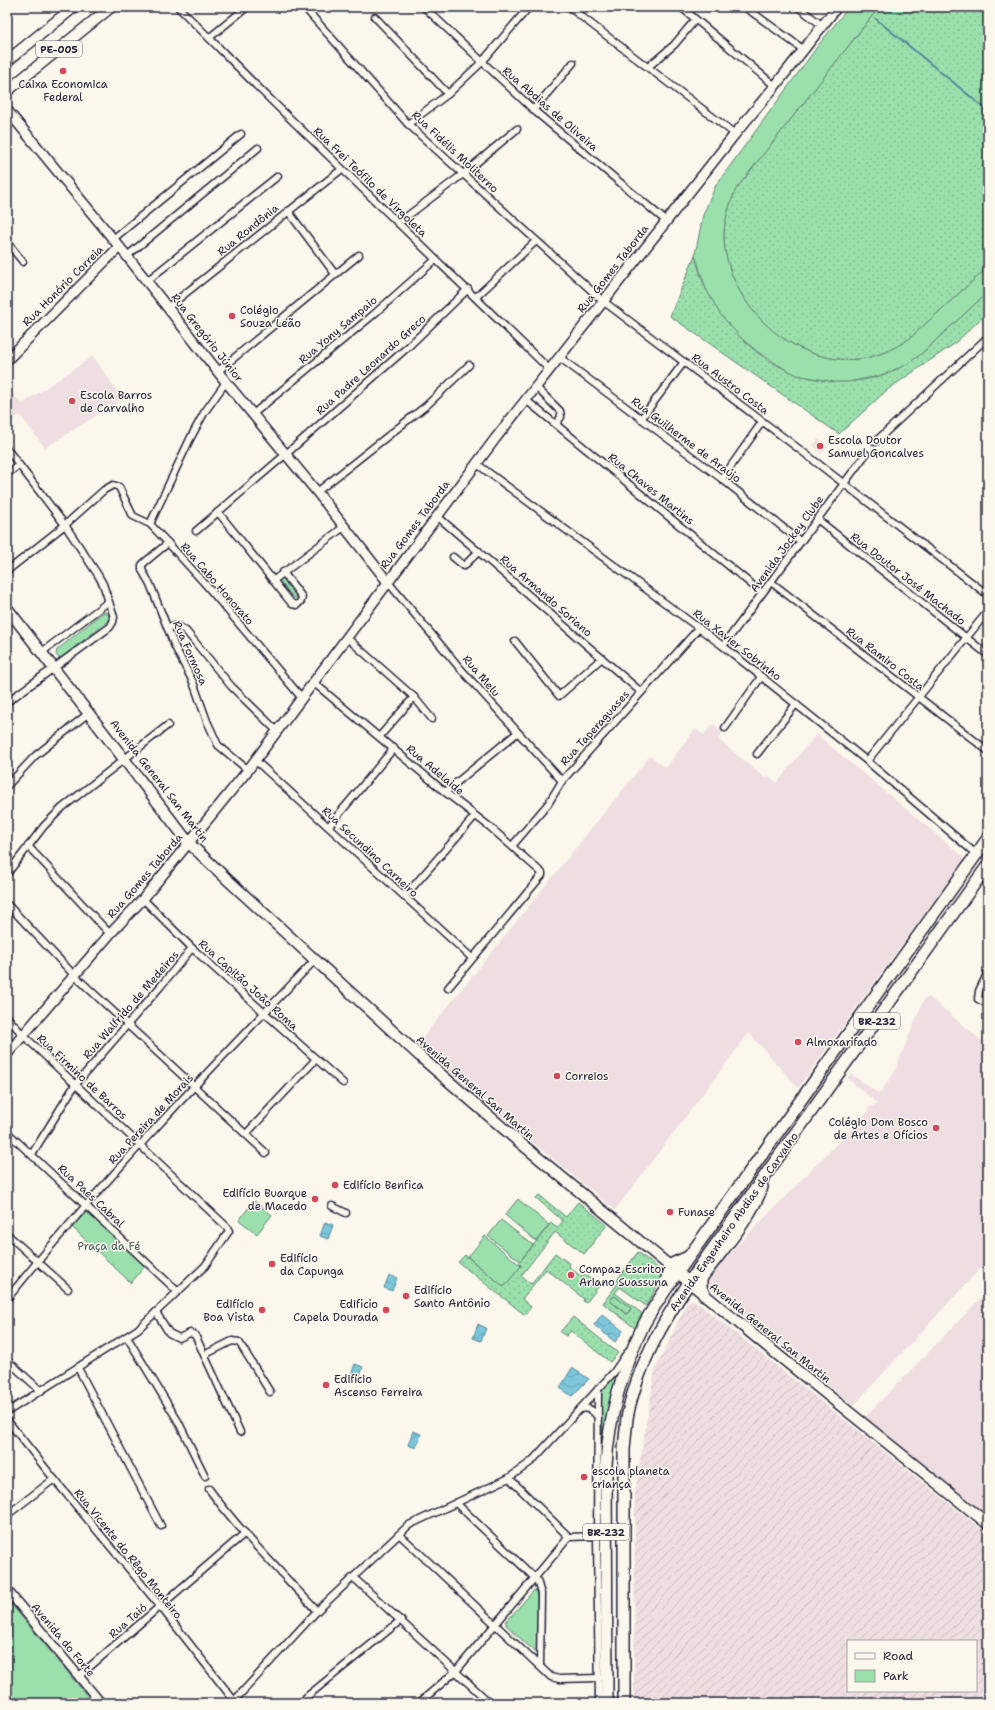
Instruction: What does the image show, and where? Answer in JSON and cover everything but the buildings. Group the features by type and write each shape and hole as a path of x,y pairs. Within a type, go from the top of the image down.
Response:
{"highway":[{"name":"Avenida Engenheiro Abdias de Carvalho","path":"607,1703 606,1465 610,1423 622,1379 623,1366 674,1268 689,1257 766,1147 988,838"},
{"name":"Avenida Engenheiro Abdias de Carvalho","path":"624,1703 624,1449 628,1418 640,1374 656,1335 677,1300 695,1280 703,1262 988,865"},
{"path":"704,1295 701,1287 695,1280 753,1208 759,1196 764,1176 766,1147"},
{"path":"677,1300 692,1293 704,1295"},
{"path":"640,1374 640,1346 646,1321"},
{"path":"623,1366 637,1369 640,1374"}],"main road":[{"name":"PE-005","path":"7,62 74,7"},
{"name":"PE-005","path":"7,91 112,7"},
{"name":"Rua Gomes Taborda","path":"7,1054 110,934 143,899 248,770 387,581 438,516 495,439 666,221 837,7"},
{"name":"Rua Gregório Júnior","path":"7,110 127,256 217,372 345,526 387,581"},
{"name":"Rua Honório Correia","path":"7,360 119,247"},
{"name":"Avenida General San Martin","path":"7,608 90,712 189,843 316,959 423,1060 518,1141 674,1268 695,1280"},
{"name":"Avenida General San Martin","path":"704,1295 988,1524"}],"street":[{"name":"Rua Frei Teófilo de Virgoleta","path":"178,7 270,100 435,260 468,289 550,370"},
{"path":"209,38 247,7"},
{"name":"Rua Fidélis Moliterno","path":"304,7 408,124 603,301"},
{"name":"Rua Abdias de Oliveira","path":"424,7 534,109 666,221"},
{"path":"408,124 448,94 482,62 530,7"},
{"path":"569,7 735,134"},
{"path":"680,7 775,86"},
{"path":"745,7 804,50"},
{"path":"798,7 823,26"},
{"path":"375,17 448,94"},
{"path":"648,67 674,45 695,20"},
{"path":"534,109 573,63"},
{"path":"398,223 462,174 517,128"},
{"path":"113,239 241,134"},
{"path":"127,256 258,148"},
{"name":"Rua Rondônia","path":"167,308 342,169"},
{"path":"147,281 278,176"},
{"path":"288,211 335,274"},
{"path":"476,297 536,241"},
{"path":"7,242 24,262"},
{"path":"217,372 359,255"},
{"name":"Rua Yony Sampaio","path":"252,414 373,315 435,260"},
{"name":"Rua Padre Leonardo Greco","path":"196,531 410,346 468,289"},
{"name":"Rua Austro Costa","path":"603,301 844,483 988,595"},
{"path":"875,442 899,418 988,337"},
{"name":"Rua Guilherme de Araújo","path":"559,357 722,479 800,541"},
{"path":"641,419 684,362"},
{"path":"317,492 427,405 469,365"},
{"path":"150,524 190,439 204,413 226,382"},
{"path":"536,387 560,411 561,417 556,424"},
{"name":"Rua Chaves Martins","path":"526,400 762,593"},
{"path":"722,479 762,422"},
{"path":"7,449 66,525 103,584 114,617 110,626 7,702"},
{"name":"Avenida Jockey Clube","path":"723,646 866,454"},
{"name":"Rua Xavier Sobrinho","path":"477,464 723,646 867,761 976,854"},
{"path":"7,474 19,465"},
{"name":"Rua Cabo Honorato","path":"66,525 104,490 113,485 119,487 132,514 136,518 150,524 168,543 207,586 301,697"},
{"path":"218,512 292,604 297,605 301,602 302,597 283,572"},
{"name":"Rua Armando Soriano","path":"438,516 641,692"},
{"name":"Rua Doutor José Machado","path":"817,519 988,655"},
{"path":"7,571 66,525"},
{"path":"274,580 345,526"},
{"name":"Rua Formosa","path":"168,543 145,562 142,567 167,628 193,682 207,721 218,745 248,770"},
{"path":"453,556 464,566 479,551"},
{"name":"Rua Melu","path":"387,581 517,733 562,781"},
{"name":"Rua Ramiro Costa","path":"771,582 988,751"},
{"path":"42,652 108,602"},
{"path":"867,761 988,610"},
{"path":"167,628 178,626 186,631 231,686 276,730"},
{"name":"Rua Taperaguases","path":"512,846 548,804 562,781 699,628"},
{"path":"346,637 414,697 432,719"},
{"path":"515,641 559,696 602,658"},
{"path":"725,728 761,677"},
{"name":"Rua Adelaide","path":"313,682 380,736 445,792 490,827 541,872 542,875 472,958"},
{"path":"380,736 414,697"},
{"path":"757,754 796,704"},
{"path":"7,786 35,756 90,712"},
{"path":"7,874 44,826 62,808 168,725"},
{"path":"445,792 517,733"},
{"path":"329,826 394,748"},
{"name":"Rua Secundino Carneiro","path":"255,760 472,958"},
{"path":"404,897 475,816"},
{"path":"28,846 110,934"},
{"name":"Rua Capitão João Roma","path":"143,899 192,948 343,1083"},
{"path":"7,904 75,976 266,1153"},
{"name":"Rua Walfrido de Medeiros","path":"32,1154 75,1085 192,948"},
{"path":"448,988 472,958"},
{"name":"Rua Pereira de Morais","path":"7,1299 38,1260 140,1145 264,1012 316,959"},
{"path":"988,972 979,991 978,998 980,1001 988,1004"},
{"name":"Rua Firmino de Barros","path":"7,1017 23,1035 75,1085 229,1230 229,1234 205,1266 177,1291"},
{"path":"246,1134 316,1059"},
{"name":"Rua Paes Cabral","path":"7,1132 177,1291"},
{"path":"332,1206 346,1213"},
{"path":"7,1234 38,1260 68,1289"},
{"path":"7,1412 127,1337 138,1329 177,1291"},
{"path":"156,1312 172,1336 179,1338 190,1333 194,1334 240,1432"},
{"path":"127,1337 178,1421 205,1476"},
{"path":"204,1355 232,1341 240,1342 270,1392"},
{"path":"7,1360 41,1391"},
{"path":"235,1702 317,1611 409,1525 509,1478 540,1453 598,1389 623,1366"},
{"path":"78,1368 161,1526"},
{"path":"598,1389 597,1536 599,1703"},
{"path":"578,1410 583,1408 591,1409 598,1418"},
{"name":"Rua Vicente do Rêgo Monteiro","path":"7,1420 160,1606 235,1702"},
{"path":"509,1478 569,1537 597,1536"},
{"path":"7,1515 54,1479"},
{"path":"209,1489 226,1512 317,1611"},
{"path":"456,1503 536,1578 541,1594 540,1666"},
{"name":"Rua Taió","path":"79,1676 245,1533"},
{"path":"399,1534 497,1624 547,1674 556,1679 599,1678"},
{"path":"419,1703 456,1671 536,1578 569,1537"},
{"path":"354,1578 490,1703"},
{"name":"Avenida do Forte","path":"7,1590 101,1703"},
{"path":"298,1703 401,1620"}],"shaded area":[{"name":"Escola Barros de Carvalho","path":"93,356 122,399 45,448 20,415 7,423 7,388 22,404"},
{"name":"Escola Doutor Samuel Goncalves","path":"818,439 827,446 821,453 813,446"},
{"path":"712,724 723,732 718,739 765,778 768,775 777,783 816,734 965,858 798,1088 749,1033 615,1210 416,1046 650,756 666,768 695,729 704,735"},
{"path":"929,997 988,1046 988,1260 853,1406 707,1284 706,1281 727,1251 730,1253 868,1112 869,1108 877,1103 847,1078 851,1074 879,1094 894,1073 924,999"},
{"path":"988,1291 988,1517 865,1417"},
{"path":"691,1300 695,1301 988,1534 988,1703 634,1703 635,1493 655,1370 687,1303"}],"green space":[{"path":"849,7 879,7 736,189 733,195 726,221 724,241 729,265 738,288 752,309 769,327 789,342 811,353 834,359 866,358 885,352 903,343 988,267 988,292 921,354 906,365 879,376 848,382 834,382 797,375 758,352 741,338 720,314 706,289 695,255 703,215 716,185 820,43"},
{"path":"879,7 988,7 988,267 903,343 885,352 866,358 834,359 811,353 789,342 769,327 752,309 738,288 729,265 724,241 724,228 736,189"},
{"path":"695,255 704,285 742,339 759,354 778,366 798,374 820,380 864,380 885,374 906,364 924,351 988,292 988,312 954,344 887,390 839,434 670,316"},
{"path":"283,574 299,592 298,598 294,598 278,579"},
{"path":"106,612 109,616 107,622 62,657 59,658 56,655 57,650 102,613"},
{"path":"539,1195 566,1217 578,1202 607,1225 584,1254 555,1232 521,1276 531,1284 555,1253 570,1264 569,1267 582,1277 584,1274 599,1286 586,1303 583,1301 584,1299 546,1269 522,1299 531,1307 525,1315 458,1262 465,1255 504,1287 521,1265 519,1263 551,1223 557,1228 563,1221 536,1198"},
{"path":"518,1199 549,1225 536,1241 505,1215"},
{"path":"254,1201 272,1215 257,1234 239,1220"},
{"name":"Praça da Fé","path":"88,1210 146,1265 131,1283 72,1227"},
{"path":"501,1220 533,1245 520,1261 488,1236"},
{"path":"485,1236 521,1266 504,1287 468,1257"},
{"path":"638,1252 660,1270 663,1276 646,1306 620,1287 615,1293 644,1315 636,1329 603,1303 619,1282 617,1280","holes":["614,1296 631,1309 627,1314 610,1301"]},
{"path":"614,1296 631,1308 627,1314 610,1301"},
{"path":"573,1317 618,1353 610,1362 571,1331 566,1336 560,1332"},
{"path":"619,1371 604,1453 600,1391"},
{"path":"534,1590 537,1593 538,1649 535,1652 506,1625 506,1622"},
{"path":"7,1599 93,1703 7,1703"}],"water":[{"path":"325,1222 333,1225 328,1239 320,1236"},
{"path":"389,1275 397,1278 392,1291 384,1288"},
{"path":"602,1314 623,1331 615,1342 594,1325"},
{"path":"478,1324 486,1328 481,1341 473,1338"},
{"path":"355,1364 363,1367 358,1381 350,1378"},
{"path":"572,1368 589,1379 572,1396 560,1388"},
{"path":"413,1431 421,1434 416,1448 408,1445"}],"waterway":[{"path":"876,19 988,111"}],"place":[{"name":"Caixa Economica Federal","path":"63,71"},
{"name":"Colégio Souza Leão","path":"232,316"},
{"name":"Escola Barros de Carvalho","path":"72,401"},
{"name":"Escola Doutor Samuel Goncalves","path":"820,446"},
{"name":"Almoxarifado","path":"798,1042"},
{"name":"Correios","path":"557,1076"},
{"name":"Colégio Dom Bosco de Artes e Ofícios","path":"936,1128"},
{"name":"Edifício Benfica","path":"335,1185"},
{"name":"Edifício Buarque de Macedo","path":"315,1199"},
{"name":"Funase","path":"670,1212"},
{"name":"Edifício da Capunga","path":"272,1264"},
{"name":"Compaz Escritor Ariano Suassuna","path":"571,1275"},
{"name":"Edifício Santo Antônio","path":"406,1296"},
{"name":"Edifício Boa Vista","path":"262,1310"},
{"name":"Edificio Capela Dourada","path":"386,1310"},
{"name":"Edifício Ascenso Ferreira","path":"326,1385"},
{"name":"escola planeta criança","path":"584,1477"}]}
